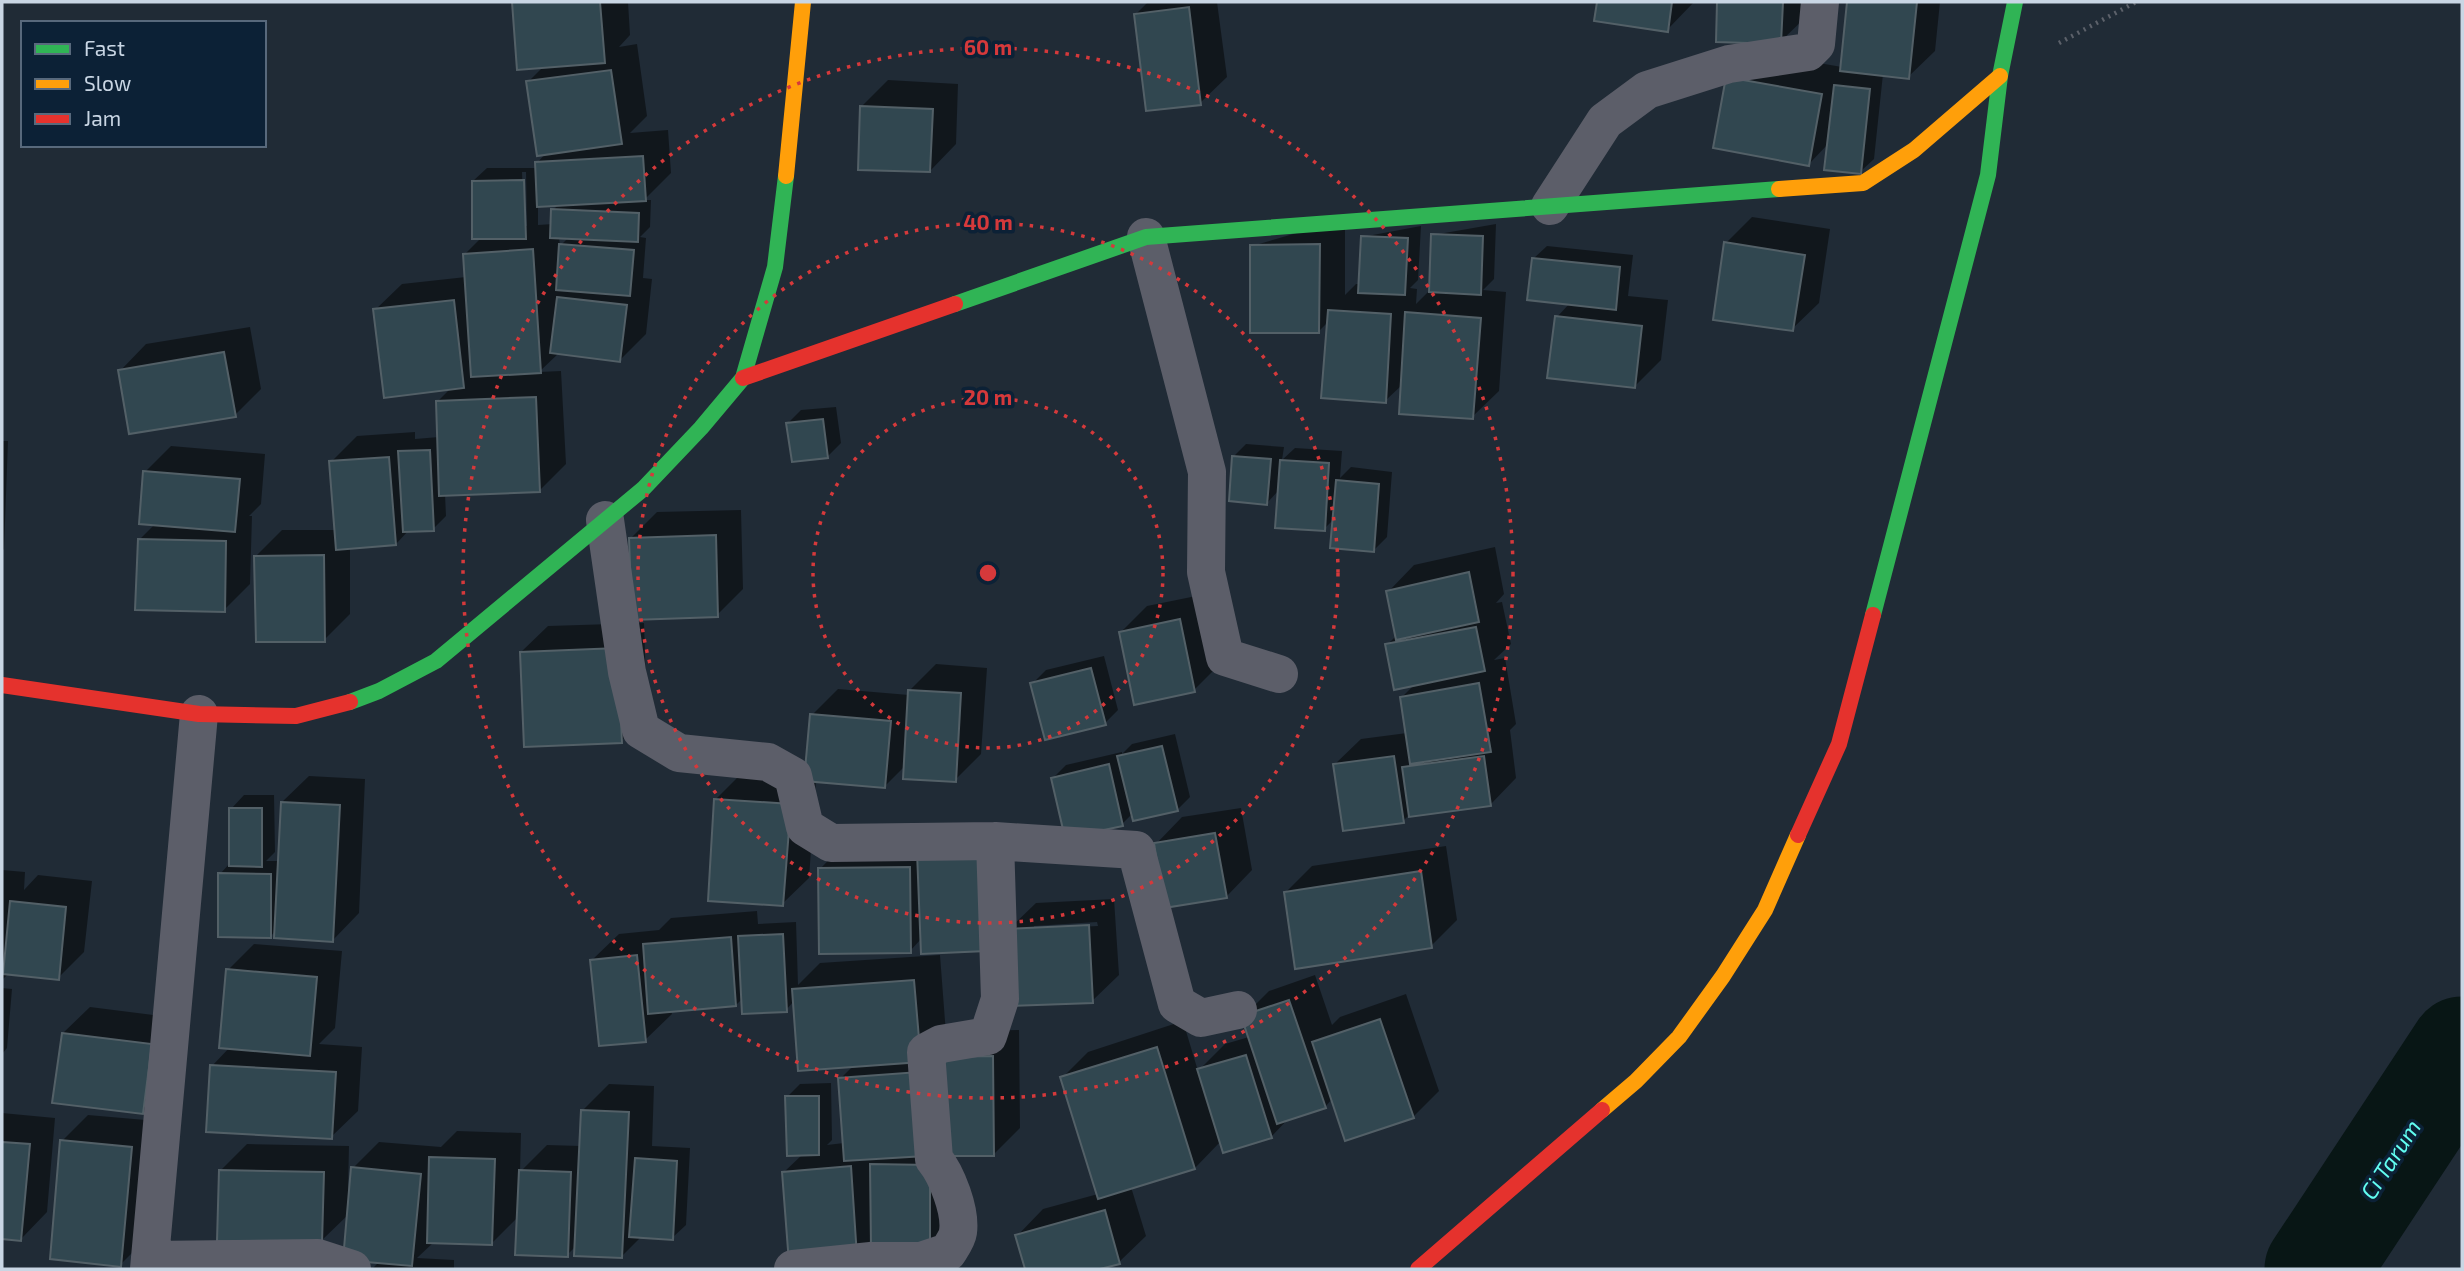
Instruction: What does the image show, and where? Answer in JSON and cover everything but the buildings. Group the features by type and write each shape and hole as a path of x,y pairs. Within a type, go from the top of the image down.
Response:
{"street":[{"path":"2,685 199,714 296,716 338,707 379,691 436,661 643,489 701,428 743,378 775,267 790,146 803,2"},
{"path":"1550,206 1605,121 1647,90 1730,64 1808,52 1816,44 1820,2"},
{"path":"1418,1269 1645,1073 1679,1037 1723,976 1765,910 1839,744 1972,242 1987,174 2000,76 2015,2"},
{"path":"743,378 1146,237 1863,183 1914,150 2000,76"},
{"path":"1146,237 1208,472 1206,572 1225,657 1279,674"},
{"path":"606,520 628,672 641,730 679,753 768,762 793,776 805,827 831,843 995,841 1136,850 1177,1004 1201,1018 1238,1010"},
{"path":"199,714 149,1265 318,1258 352,1269"},
{"path":"793,1269 871,1261 921,1261 948,1252 958,1233 953,1196 943,1171 934,1159 926,1052 941,1044 988,1036 1000,999 995,841"}],"path":[{"path":"2000,76 2136,2"}],"waterway":[{"name":"Ci Tarum","path":"2317,1269 2462,1049"}],"traffic: fast":[{"path":"1873,615 1988,175 2000,76 2015,2"},
{"path":"350,702 379,691 436,661 643,489 701,428 743,378 775,267 786,176"},
{"path":"955,304 1146,237 1779,189"}],"traffic: slow":[{"path":"786,176 803,2"},
{"path":"1779,189 1863,183 1914,150 2000,76"},
{"path":"1602,1110 1636,1081 1679,1037 1723,976 1765,910 1798,835"}],"traffic: jam":[{"path":"743,378 955,304"},
{"path":"1798,835 1839,744 1873,615"},
{"path":"2,685 199,714 296,716 350,702"},
{"path":"1418,1269 1602,1110"}]}
